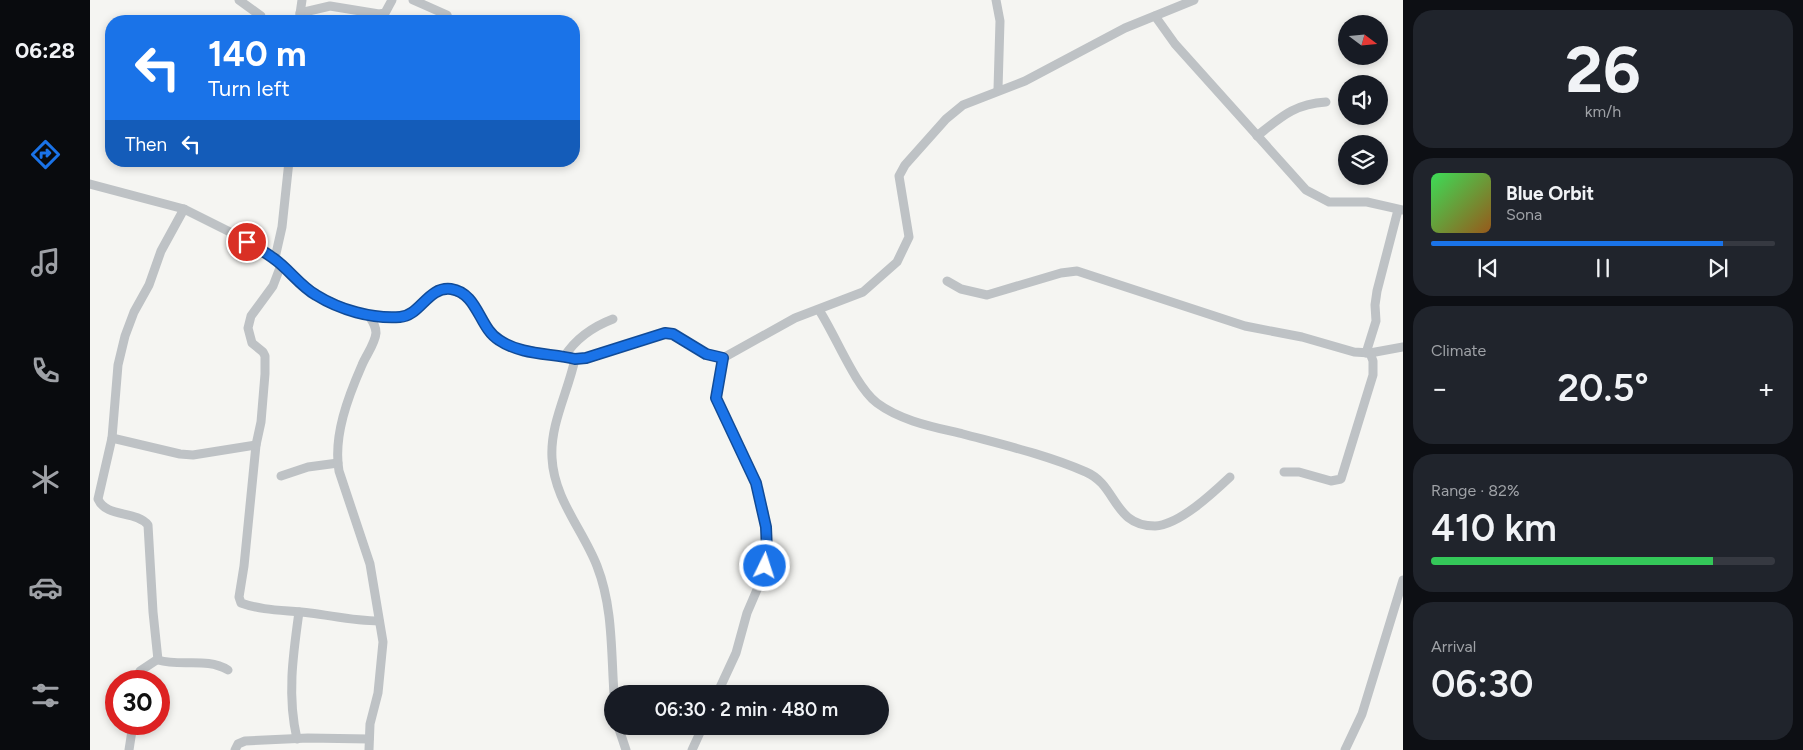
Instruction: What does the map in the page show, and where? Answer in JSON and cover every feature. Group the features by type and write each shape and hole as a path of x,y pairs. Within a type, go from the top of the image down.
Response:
{"street":[{"path":"239,0 260,15"},
{"path":"300,15 302,0"},
{"path":"305,15 330,6 379,14 385,13 392,0"},
{"path":"413,0 447,15"},
{"path":"996,0 1000,21 998,89"},
{"path":"90,184 184,209 234,234 278,262 315,295 369,316 401,318 410,313 437,290 452,289 465,296 476,308 490,334 511,347 575,359 586,358 665,333 673,334 706,354 723,358 772,328 863,292 897,262 909,237 900,176 905,165 946,119 962,105 998,89 1025,80 1125,28 1194,0"},
{"path":"1155,16 1175,44 1193,61 1306,190 1320,199 1329,202 1367,202 1401,210 1377,292 1375,304 1376,321 1368,353"},
{"path":"1257,136 1292,110 1311,103 1326,102"},
{"path":"287,167 274,286 255,308 249,322 249,337 265,356 262,422 256,445 244,566 239,597 241,603 258,608 299,612 339,619 379,621"},
{"path":"158,659 148,525 140,519 104,507 98,499 112,438 118,365 125,336 134,312 149,285 161,251 184,209"},
{"path":"947,281 962,289 987,295 1061,273 1076,271 1245,326 1302,337 1354,352 1368,353 1403,347"},
{"path":"819,310 854,375 877,403 892,412 919,422 1020,448 1087,472 1104,486 1120,511 1132,522 1154,526 1165,524 1190,510 1230,477"},
{"path":"369,316 376,326 375,337 356,379 344,414 338,463 370,564 384,650 369,739 369,750"},
{"path":"564,356 576,340 585,333 599,324 613,319"},
{"path":"1284,472 1299,472 1331,481 1341,479 1374,375 1374,361 1368,353"},
{"path":"721,685 736,653 747,613 762,578 767,551 764,512 756,483 716,398 723,358"},
{"path":"575,359 556,428 552,461 564,502 597,566 606,596 611,629 614,685"},
{"path":"112,438 180,454 193,455 256,445"},
{"path":"281,476 308,467 338,463"},
{"path":"1346,750 1362,714 1399,600 1403,580"},
{"path":"297,738 293,717 291,674 299,612"},
{"path":"158,659 160,661 189,663 208,662 220,665 228,670"},
{"path":"142,670 158,659"},
{"path":"129,750 131,735"},
{"path":"621,735 626,750"},
{"path":"692,750 699,735"},
{"path":"235,750 238,744 245,741 297,738 369,739"}],"route":[{"path":"247,242 275,258 315,295 369,316 401,318 410,313 437,290 452,289 465,296 476,308 490,334 511,347 575,359 586,358 656,334 665,333 673,334 706,354 723,358 716,390 717,406 728,424 756,483 766,527 767,551 765,566"}]}
